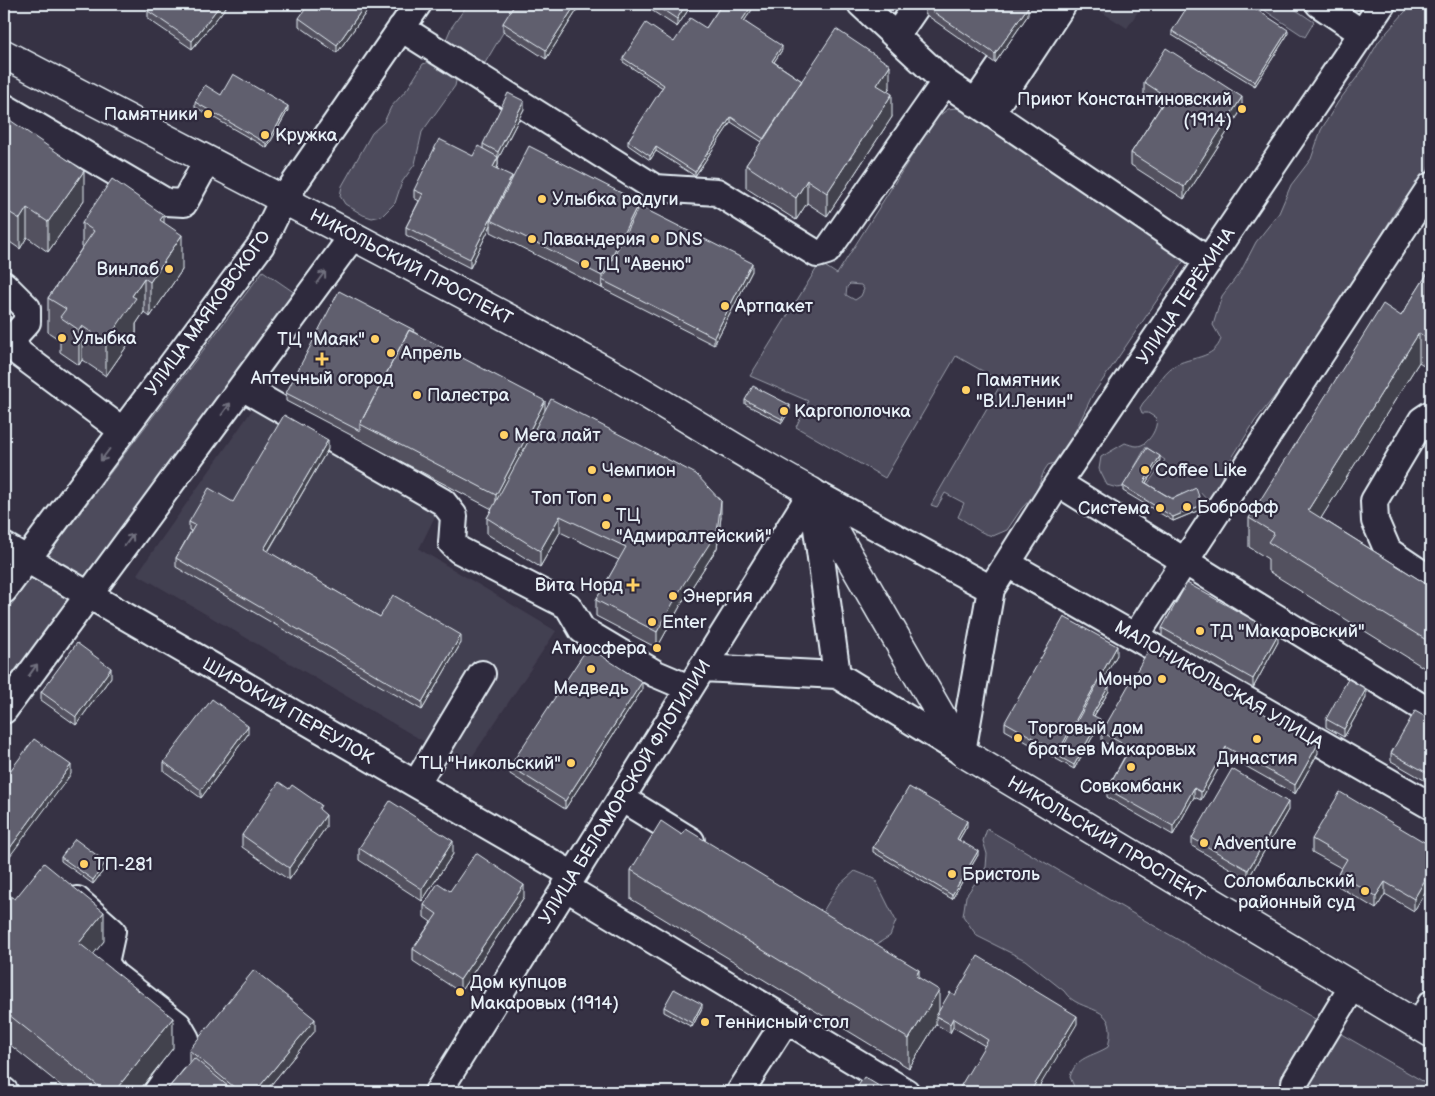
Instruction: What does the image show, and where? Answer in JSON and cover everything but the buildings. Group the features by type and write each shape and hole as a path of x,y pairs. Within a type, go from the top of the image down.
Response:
{"main road":[{"name":"НИКОЛЬСКИЙ ПРОСПЕКТ","path":"4,54 481,303 610,373 769,469 812,492"},
{"path":"812,492 962,752"},
{"name":"НИКОЛЬСКИЙ ПРОСПЕКТ","path":"962,752 1353,986 1427,1021"}],"street":[{"name":"УЛИЦА МАЯКОВСКОГО","path":"4,590 262,246 283,200 418,4"},
{"path":"896,36 918,4"},
{"path":"983,108 1032,20 1033,10 1028,4"},
{"path":"983,108 1063,4"},
{"path":"1319,4 1362,33"},
{"name":"УЛИЦА ТЕРЁХИНА","path":"991,589 1058,483 1382,4"},
{"path":"868,6 896,36 945,82 1209,261"},
{"path":"402,28 655,188 717,192 817,254 827,251 945,82"},
{"path":"4,107 166,202 184,203 207,161"},
{"path":"1135,637 1431,186"},
{"path":"4,710 352,237"},
{"path":"4,285 28,308 27,322 16,334 14,345 20,354 123,431"},
{"path":"242,387 443,502 454,516 452,543 459,550 568,606 582,630 656,674 696,678 837,675 962,752 991,589 812,492"},
{"path":"1431,414 1422,420 1374,501 1375,521 1388,552 1431,580"},
{"path":"1058,483 1431,714"},
{"path":"812,492 837,675"},
{"name":"УЛИЦА БЕЛОМОРСКОЙ ФЛОТИЛИИ","path":"438,1092 812,492"},
{"name":"ШИРОКИЙ ПЕРЕУЛОК","path":"4,546 416,784 786,1020 906,1092"},
{"name":"МАЛОНИКОЛЬСКАЯ УЛИЦА","path":"1008,564 1431,806"},
{"path":"416,784 482,674"},
{"path":"621,798 710,853"},
{"path":"56,882 112,931 105,963 114,975 178,1025 186,1039 185,1053 157,1092"},
{"path":"1295,1082 1353,986"},
{"path":"740,1092 786,1020"}],"shaded area":[{"path":"468,4 520,4 485,63 474,61 445,42 451,28"},
{"path":"1089,4 1143,4 1127,28"},
{"path":"1255,4 1287,4 1314,22 1305,37"},
{"path":"1412,4 1431,4 1431,163 1428,170 1397,209 1318,337 1310,345 1286,382 1255,421 1225,469 1213,499 1208,501 1197,489 1172,498 1147,485 1165,460 1146,447 1123,487 1117,488 1107,485 1099,469 1101,457 1125,443 1137,446 1149,440 1156,426 1156,418 1148,413 1142,413 1140,408 1143,403 1170,369 1180,363 1201,357 1218,346 1221,339 1213,325 1222,296 1241,271 1256,242 1279,213 1291,185 1311,159 1321,130 1338,102 1361,72 1379,41"},
{"path":"432,61 446,69 456,81 455,86 422,132 415,164 402,182 395,203 382,216 372,218 363,215 345,204 340,196 342,186 372,133 384,122 391,107 408,88 423,64"},
{"path":"948,109 964,109 1185,259 1092,396 1068,446 1057,462 1048,465 1044,471 1036,493 1022,508 1007,530 993,536 979,531 958,517 964,503 945,493 937,507 931,505 1002,382 956,356 885,478 796,427 808,401 750,376 820,263 837,274 935,119","holes":["850,284 861,285 864,289 861,296 855,300 846,295 847,287"]},
{"path":"263,271 295,293 83,579 46,558"},
{"path":"257,403 439,508 419,549 556,631 466,766 137,574"},
{"path":"33,575 70,597 4,686 4,615"},
{"path":"987,829 1431,1086 1431,1092 1080,1092 1075,1089 1070,1077 1080,1061 1108,1047 1110,1032 1104,1015 1071,999 1064,991 1025,960 977,936 963,916 966,896 986,867 987,854 983,841"},
{"path":"855,871 875,879 896,921 890,936 874,946 822,913 839,885"}],"place":[{"name":"Приют Константиновский (1914)","path":"1242,109"},
{"name":"Памятники","path":"208,114"},
{"name":"Кружка","path":"265,135"},
{"name":"Улыбка радуги","path":"542,199"},
{"name":"Лавандерия","path":"532,239"},
{"name":"DNS","path":"655,239"},
{"name":"ТЦ \"Авеню\"","path":"585,264"},
{"name":"Винлаб","path":"169,269"},
{"name":"Артпакет","path":"725,306"},
{"name":"Улыбка","path":"62,338"},
{"name":"ТЦ \"Маяк\"","path":"375,339"},
{"name":"Апрель","path":"391,353"},
{"name":"Аптечный огород","path":"322,359"},
{"name":"Памятник \"В.И.Ленин\"","path":"966,390"},
{"name":"Палестра","path":"417,395"},
{"name":"Каргополочка","path":"784,411"},
{"name":"Мега лайт","path":"504,435"},
{"name":"Чемпион","path":"592,470"},
{"name":"Coffee Like","path":"1145,470"},
{"name":"Топ Топ","path":"607,498"},
{"name":"Боброфф","path":"1187,507"},
{"name":"Система","path":"1160,508"},
{"name":"ТЦ \"Адмиралтейский\"","path":"606,525"},
{"name":"Вита Норд","path":"633,585"},
{"name":"Энергия","path":"673,596"},
{"name":"Enter","path":"652,622"},
{"name":"ТД \"Макаровский\"","path":"1200,631"},
{"name":"Атмосфера","path":"657,648"},
{"name":"Медведь","path":"591,669"},
{"name":"Монро","path":"1162,679"},
{"name":"Торговый дом братьев Макаровых","path":"1018,738"},
{"name":"Династия","path":"1257,739"},
{"name":"ТЦ \"Никольский\"","path":"571,763"},
{"name":"Совкомбанк","path":"1131,767"},
{"name":"Adventure","path":"1204,843"},
{"name":"ТП-281","path":"84,864"},
{"name":"Бристоль","path":"952,874"},
{"name":"Соломбальский районный суд","path":"1365,891"},
{"name":"Дом купцов Макаровых (1914)","path":"460,992"},
{"name":"Теннисный стол","path":"705,1022"}]}
